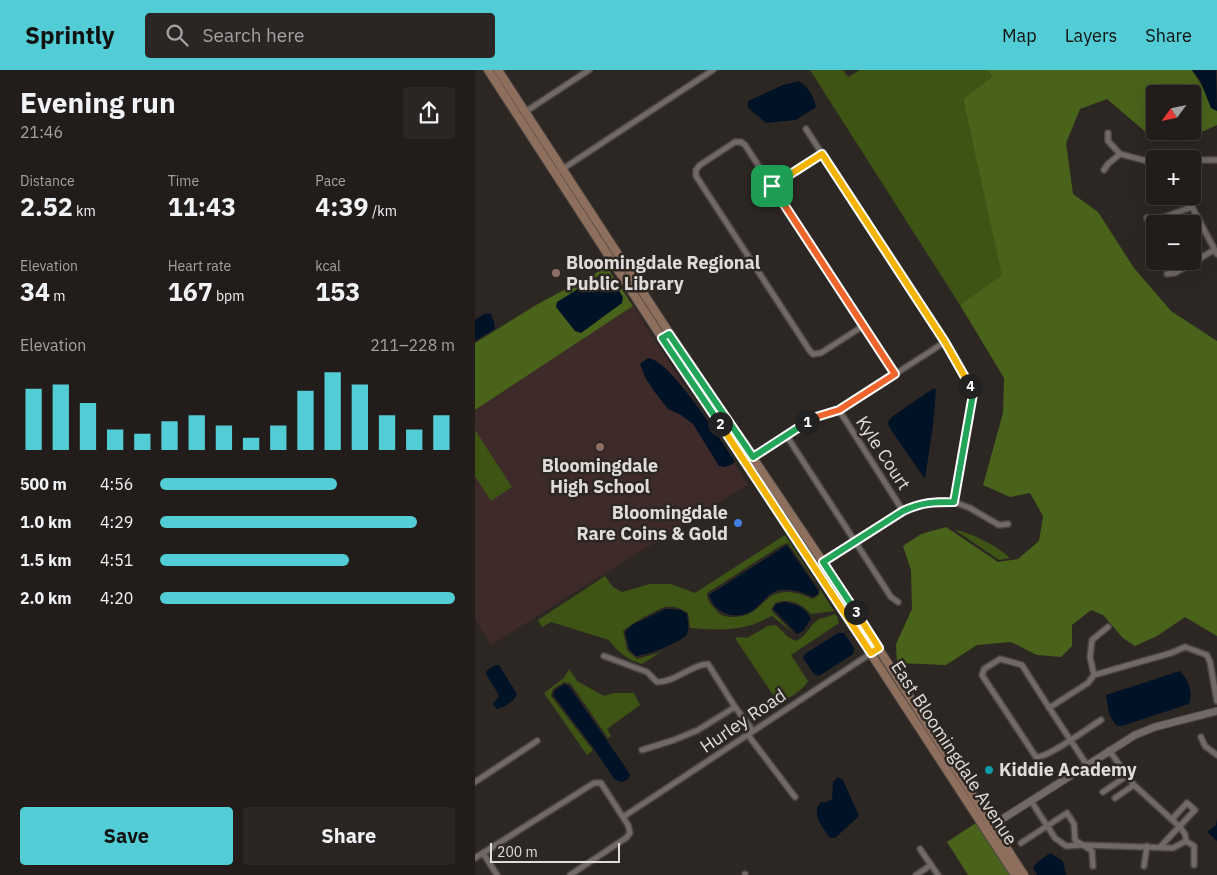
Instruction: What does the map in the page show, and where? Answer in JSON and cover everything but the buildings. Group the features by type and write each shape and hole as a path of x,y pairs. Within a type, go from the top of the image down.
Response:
{"main road":[{"name":"East Bloomingdale Avenue","path":"488,70 662,338 871,653 989,828 1024,875"},
{"name":"East Bloomingdale Avenue","path":"498,70 669,334 879,648 989,828 1015,875"},
{"path":"662,338 669,334"},
{"path":"745,462 753,457"},
{"path":"789,528 799,526"}],"street":[{"path":"525,112 589,70"},
{"path":"555,174 713,70"},
{"path":"806,129 969,381 973,394 954,502"},
{"path":"1108,133 1108,141 1121,154 1146,161"},
{"path":"863,326 821,354 813,354 696,176 696,170 700,165 735,142 741,142 745,145 895,374"},
{"path":"772,186 822,154"},
{"path":"1104,170 1108,164 1121,154"},
{"path":"1201,160 1217,160"},
{"path":"1167,274 1175,273 1215,252 1191,205"},
{"path":"1171,215 1192,208"},
{"path":"753,457 786,434 816,417 839,410 945,342"},
{"name":"Kyle Court","path":"839,410 903,511"},
{"path":"786,434 891,597 898,602"},
{"path":"823,562 903,511 927,502 954,502 970,508 999,525 1007,524"},
{"path":"1094,675 1090,657 1092,640 1108,627"},
{"path":"1049,708 1088,683 1094,675 1171,653 1185,647 1207,656 1210,662 1217,702"},
{"name":"Hurley Road","path":"623,817 879,648"},
{"path":"604,656 647,672 657,682 664,682 699,665 709,664 735,707 753,731"},
{"path":"1087,765 1070,740 1049,708 1022,665 1000,659 984,669 982,675 1036,757 1042,758 1070,740 1101,720"},
{"path":"642,750 675,740 698,730 735,707"},
{"path":"989,828 1135,734 1217,711"},
{"path":"747,735 795,797"},
{"path":"1201,737 1205,746 1217,756"},
{"path":"475,782 537,741"},
{"path":"1109,750 1134,785 1179,826 1185,834 1186,841 1194,846 1195,865"},
{"path":"1103,792 1127,776"},
{"path":"475,858 594,783 601,783 628,825 630,833 626,838 570,875"},
{"path":"1115,798 1134,785"},
{"path":"1031,801 1055,838 1066,846 1147,846 1173,848 1186,841"},
{"path":"1160,847 1195,810 1187,803 1172,819"},
{"path":"1021,843 1067,813 1074,824 1075,840 1092,851 1093,866"},
{"path":"1145,866 1147,846"},
{"path":"920,849 937,875"},
{"path":"483,853 497,875"},
{"path":"916,875 931,865"}],"shaded area":[{"name":"Bloomingdale High School","path":"633,306 748,484 491,645 475,619 475,410"}],"green space":[{"path":"810,70 843,70 848,77 860,70 988,70 992,77 963,99 1003,275 960,305"},
{"path":"988,70 1192,70 1217,111 1217,125 1201,131 1201,85 1146,85 1146,132 1107,99 1080,109 1066,143 1073,194 1098,212 1134,268 1171,311 1217,341 1217,636 1185,617 1157,636 1135,646 1123,638 1103,615 1091,610 1072,625 1072,646 1061,657 1037,655 1011,642 977,645 946,665 897,663 896,644 912,609 911,570 903,546 921,534 946,527 998,562 1018,559 1039,541 1043,516 1030,493 1010,497 983,485 1003,413 1004,378 960,305 1002,275 963,99 992,77"},
{"path":"607,267 633,306 475,410 475,343 536,305"},
{"path":"475,430 512,487 491,501 475,476"},
{"path":"955,530 984,541 999,549 1010,558 999,560"},
{"path":"785,535 817,585 788,543 707,593 710,602 719,614 723,616 742,616 755,610 773,595 784,592 813,599 819,595 820,589 834,611 811,614 795,602 775,603 771,610 792,632 772,616 739,628 690,628 688,613 677,608 665,607 623,631 627,650 637,659 658,653 667,648 642,664 623,655 609,640 551,622 542,627 538,620 605,576 613,587 622,592 650,584 671,584 695,593"},
{"path":"834,614 837,616 839,623 791,655 808,681 803,688 794,694 781,701 777,701 735,638 747,638 768,626 776,625 795,641 804,635 817,620"},
{"path":"569,669 577,681 604,696 614,693 634,693 640,705 607,729 611,736 608,738 571,684 564,682 553,689 551,696 592,749 587,755 544,693 564,678"},
{"path":"976,823 1010,875 968,875 947,842"}],"water":[{"path":"1192,70 1216,70 1217,111 1211,108 1200,80"},
{"path":"799,81 810,92 816,107 796,120 766,123 748,108 748,101 783,85"},
{"path":"602,274 608,274 623,297 622,303 581,333 575,331 556,307 557,302"},
{"path":"490,313 495,329 475,341 475,320 484,314"},
{"path":"648,358 658,362 682,386 734,460 733,464 724,467 719,466 693,424 681,415 668,409 645,377 640,364"},
{"path":"934,388 936,390 933,426 925,479 889,427 888,422 893,416"},
{"path":"787,545 818,590 818,594 813,597 790,590 776,591 752,611 739,615 726,614 715,606 709,595"},
{"path":"785,602 804,609 811,619 803,631 797,634 773,609 776,604"},
{"path":"665,609 681,610 687,614 687,634 664,648 636,656 629,649 625,632 632,625"},
{"path":"838,633 844,633 854,648 853,654 819,676 814,674 803,658 805,654"},
{"path":"495,665 499,665 517,694 511,702 497,709 493,704 499,696 486,674 486,671"},
{"path":"1180,671 1189,686 1191,695 1189,704 1122,726 1117,726 1114,723 1109,712 1106,695"},
{"path":"565,684 569,686 626,768 630,775 628,779 622,782 615,780 553,695 555,690"},
{"path":"838,777 843,780 859,816 835,838 830,838 821,825 817,811 821,802 827,802 832,799 833,782"},
{"path":"1217,819 1217,841 1207,832 1216,825"},
{"path":"1050,853 1063,861 1066,875 1037,875 1033,867"}],"place":[{"name":"Bloomingdale Regional Public Library","path":"556,273"},
{"name":"Bloomingdale High School","path":"600,447"},
{"name":"Bloomingdale Rare Coins & Gold","path":"738,523"},
{"name":"Kiddie Academy","path":"989,770"}],"route":[{"path":"822,154 945,342 969,381 973,394 954,502 927,502 915,505 823,562 879,648 871,653 662,338 669,334 753,457 786,434 816,417 839,410 895,374 772,186 822,154"}]}
